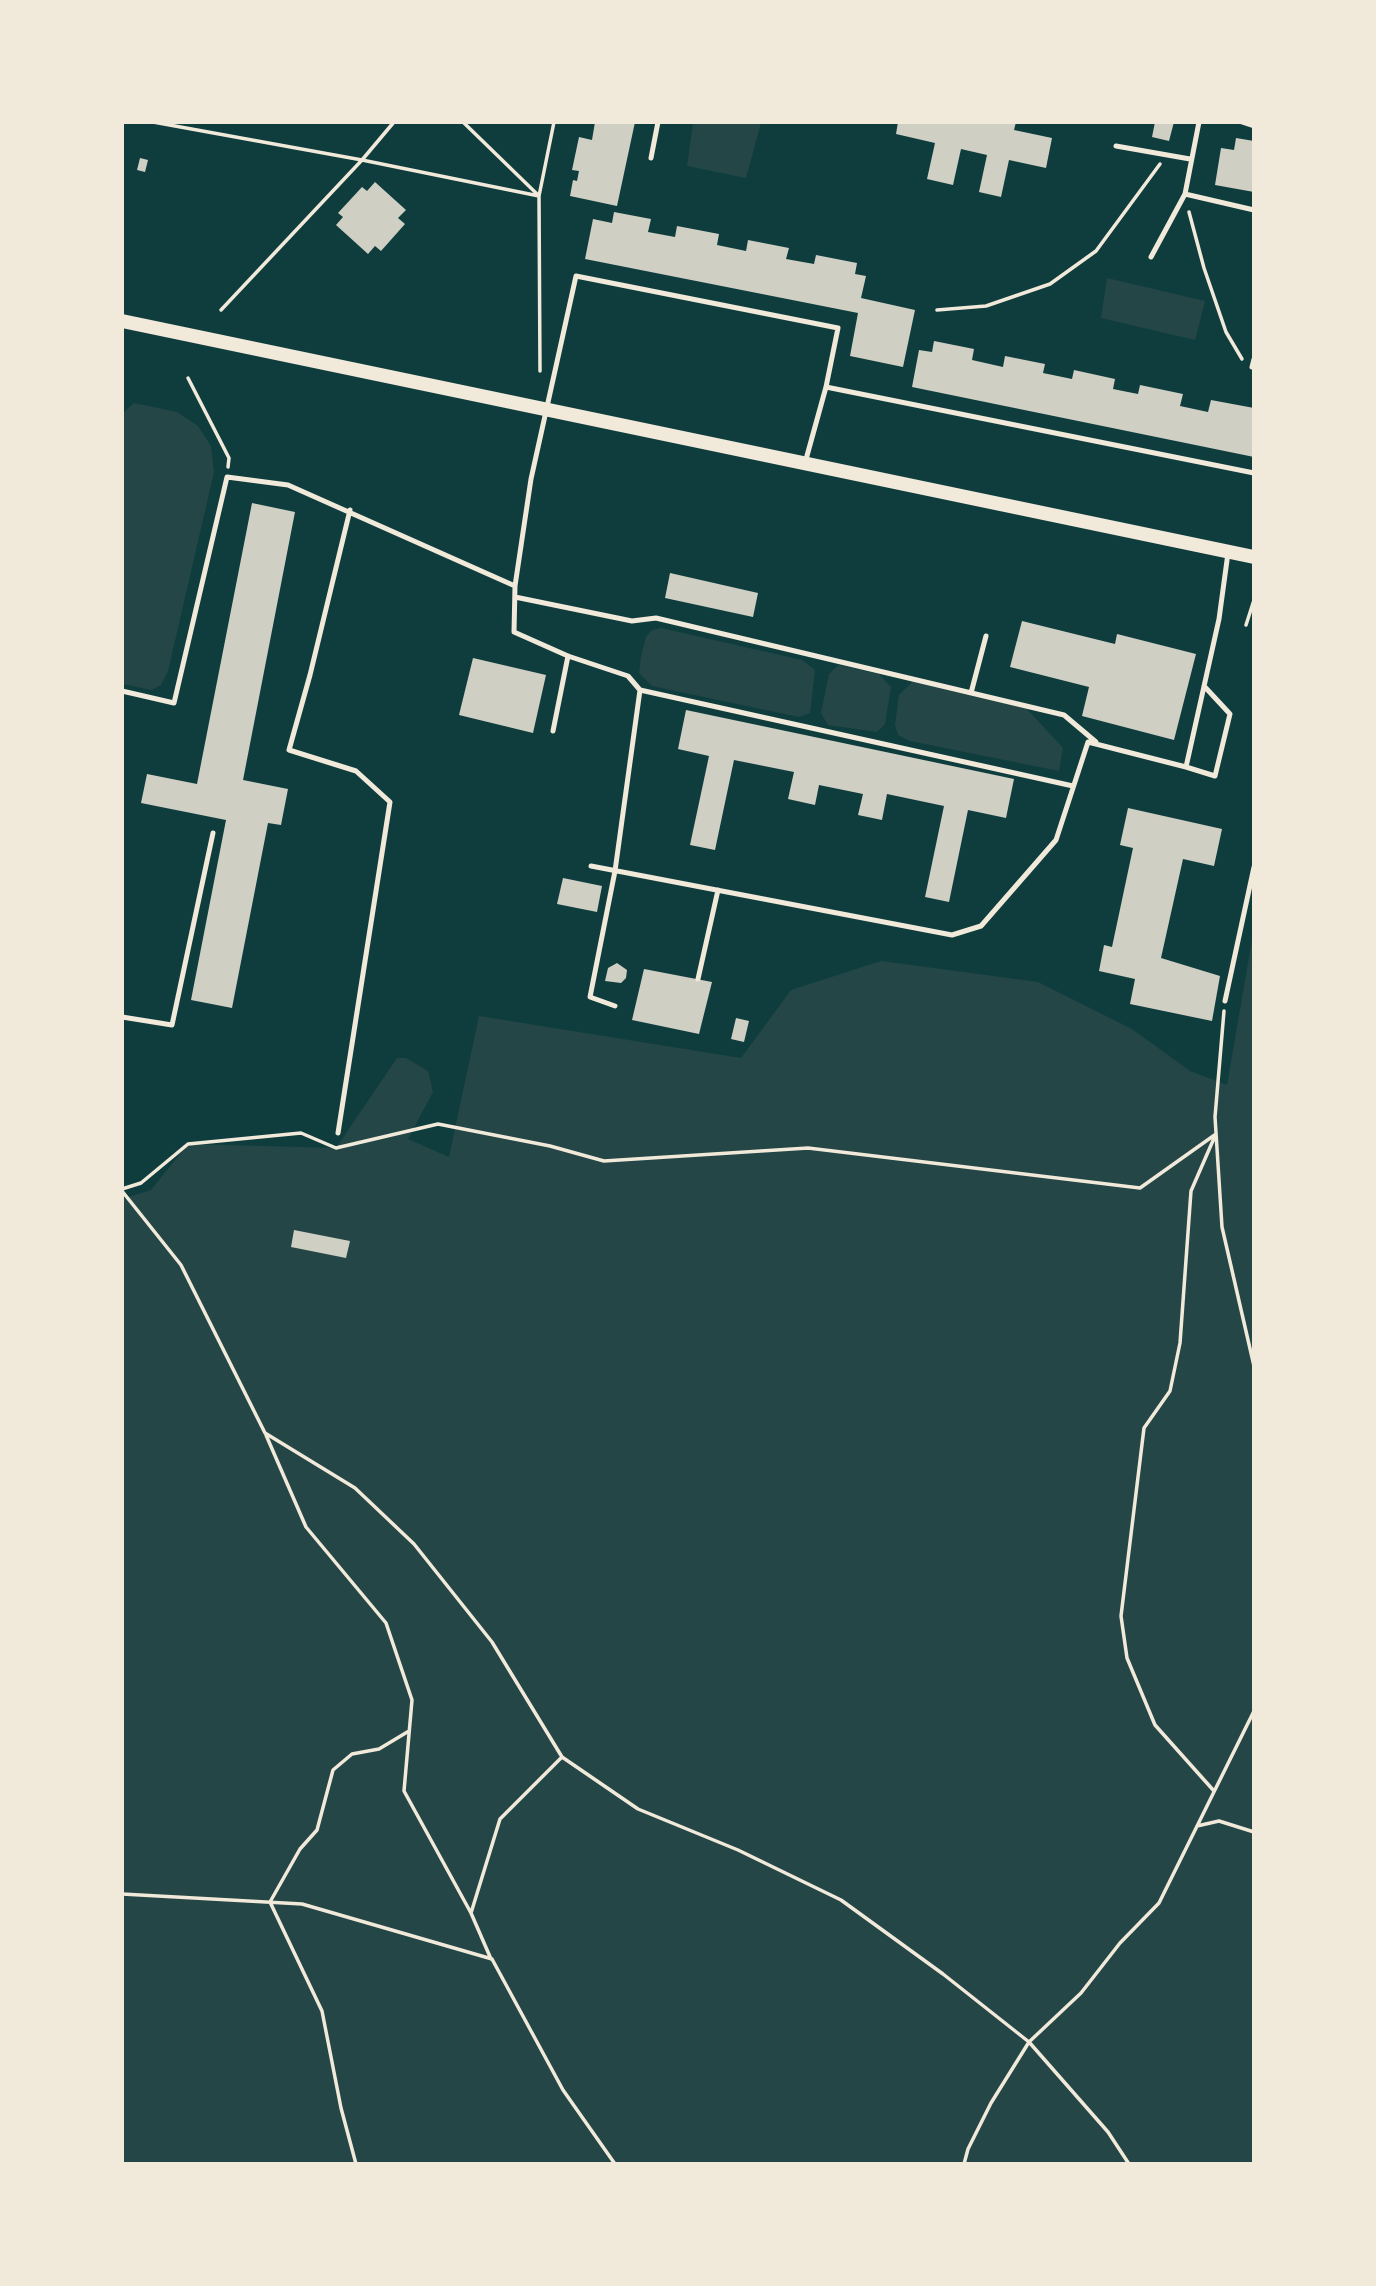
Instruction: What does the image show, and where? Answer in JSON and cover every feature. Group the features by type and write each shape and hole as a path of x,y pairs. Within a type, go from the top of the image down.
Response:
{"main road":[{"path":"122,321 1254,557"}],"lane":[{"path":"651,158 658,122"},
{"path":"1151,257 1185,194 1199,122"},
{"path":"1242,122 1254,126"},
{"path":"1116,146 1190,159"},
{"path":"1185,194 1254,210"},
{"path":"805,463 826,387 838,328 576,276 531,479 515,586 514,632 568,656 628,676 640,690 1073,786"},
{"path":"1249,367 1254,359"},
{"path":"826,387 1254,473"},
{"path":"122,691 174,703 227,477 288,485 350,510 515,586"},
{"path":"338,1133 390,802 356,771 289,750 350,510"},
{"path":"1186,767 1219,619 1228,551"},
{"path":"515,597 632,621 656,618 1064,715 1098,744"},
{"path":"971,693 986,636"},
{"path":"553,731 568,656"},
{"path":"591,866 952,935 981,926 1056,841 1088,742 1215,776 1230,714 1204,685"},
{"path":"615,1006 590,997 615,870 640,690"},
{"path":"122,1017 172,1026 213,833"},
{"path":"1225,1001 1254,867"},
{"path":"698,979 718,890"}],"path":[{"path":"153,122 539,196"},
{"path":"221,310 362,160 394,122"},
{"path":"463,122 539,196"},
{"path":"540,371 539,196 554,122"},
{"path":"937,310 986,306 1050,284 1096,251 1166,156"},
{"path":"1185,194 1204,268 1226,332 1249,367"},
{"path":"188,378 229,458 227,477"},
{"path":"1246,625 1254,600"},
{"path":"1225,1001 1215,1117 1222,1227 1254,1366"},
{"path":"615,2164 563,2090 404,1791 412,1700 386,1623 306,1527 265,1433 181,1265 122,1190 141,1183 188,1144 301,1133 336,1148 438,1124 550,1146 604,1161 808,1148 1140,1188 1216,1134"},
{"path":"1214,1791 1156,1724 1127,1658 1121,1616 1144,1428 1170,1391 1180,1343 1191,1191 1216,1134"},
{"path":"265,1433 355,1488 414,1544 492,1642 562,1757 638,1809 737,1850 841,1900 943,1974 1029,2042 1108,2132 1129,2164"},
{"path":"964,2164 968,2149 991,2103 1029,2042 1081,1993 1121,1942 1159,1903 1254,1711"},
{"path":"270,1902 300,1849 317,1830 333,1770 352,1754 379,1749 409,1731"},
{"path":"471,1913 500,1819 562,1757"},
{"path":"1197,1826 1219,1821 1254,1832"},
{"path":"122,1894 302,1904 492,1959"},
{"path":"270,1902 322,2011 341,2108 356,2164"}],"shaded area":[{"path":"693,123 761,123 746,178 687,166"},
{"path":"1107,278 1205,301 1195,340 1101,318"},
{"path":"134,403 177,412 198,426 211,446 214,472 168,671 161,685 151,690 123,684 122,414"},
{"path":"661,628 802,660 815,670 810,713 799,717 652,686 639,673 641,657 646,637 652,630"},
{"path":"838,665 879,674 891,687 885,724 877,732 828,725 821,713 829,674"},
{"path":"914,680 1026,708 1063,748 1059,771 910,741 898,735 895,725 899,695"},
{"path":"1253,934 1253,2163 123,2163 122,1199 151,1190 188,1144 336,1148 397,1058 406,1058 428,1071 433,1092 408,1139 449,1157 479,1016 741,1058 791,990 881,961 1038,982 1132,1029 1190,1071 1227,1085"}],"building":[{"path":"595,122 635,122 617,206 570,196 573,180 577,181 579,171 572,170 579,137 592,140"},
{"path":"898,122 1016,122 1014,130 1052,138 1046,168 1009,160 1001,197 979,192 987,155 961,149 953,185 927,179 935,143 896,134"},
{"path":"1155,122 1174,122 1169,141 1152,137"},
{"path":"1236,138 1254,141 1254,192 1215,185 1221,148 1234,150"},
{"path":"140,158 148,160 145,172 137,170"},
{"path":"375,182 406,210 398,218 405,224 381,251 375,246 368,254 336,225 343,217 338,213 362,187 367,191"},
{"path":"614,212 651,219 648,232 675,237 677,226 719,234 717,245 746,251 748,240 789,248 786,259 814,264 816,255 857,263 855,274 866,276 861,298 915,310 903,367 850,356 858,313 585,259 593,219 612,223"},
{"path":"934,341 974,349 972,360 1003,367 1005,356 1045,364 1043,373 1072,379 1074,370 1115,379 1113,389 1138,394 1140,385 1183,394 1180,406 1208,412 1211,400 1254,408 1254,457 912,387 919,350 932,352"},
{"path":"252,503 295,512 243,780 288,789 281,825 268,823 232,1008 191,1000 226,820 141,803 147,774 197,784"},
{"path":"670,573 758,593 753,617 665,598"},
{"path":"1022,621 1115,644 1117,634 1196,654 1174,740 1082,716 1089,687 1010,667"},
{"path":"473,658 546,675 533,733 459,715"},
{"path":"686,710 1014,779 1006,818 968,810 949,902 925,897 944,806 887,794 882,820 858,815 863,794 819,785 815,805 788,799 794,772 734,760 715,850 690,845 709,756 678,749"},
{"path":"1128,808 1222,829 1214,866 1183,859 1161,958 1220,976 1212,1021 1130,1004 1135,979 1099,971 1104,945 1112,947 1133,848 1120,845"},
{"path":"563,878 602,886 597,912 557,904"},
{"path":"617,963 627,970 626,978 621,983 605,981 608,968"},
{"path":"644,969 712,982 699,1034 632,1020"},
{"path":"736,1018 749,1021 744,1042 731,1039"},
{"path":"294,1230 350,1241 346,1258 291,1247"}]}
